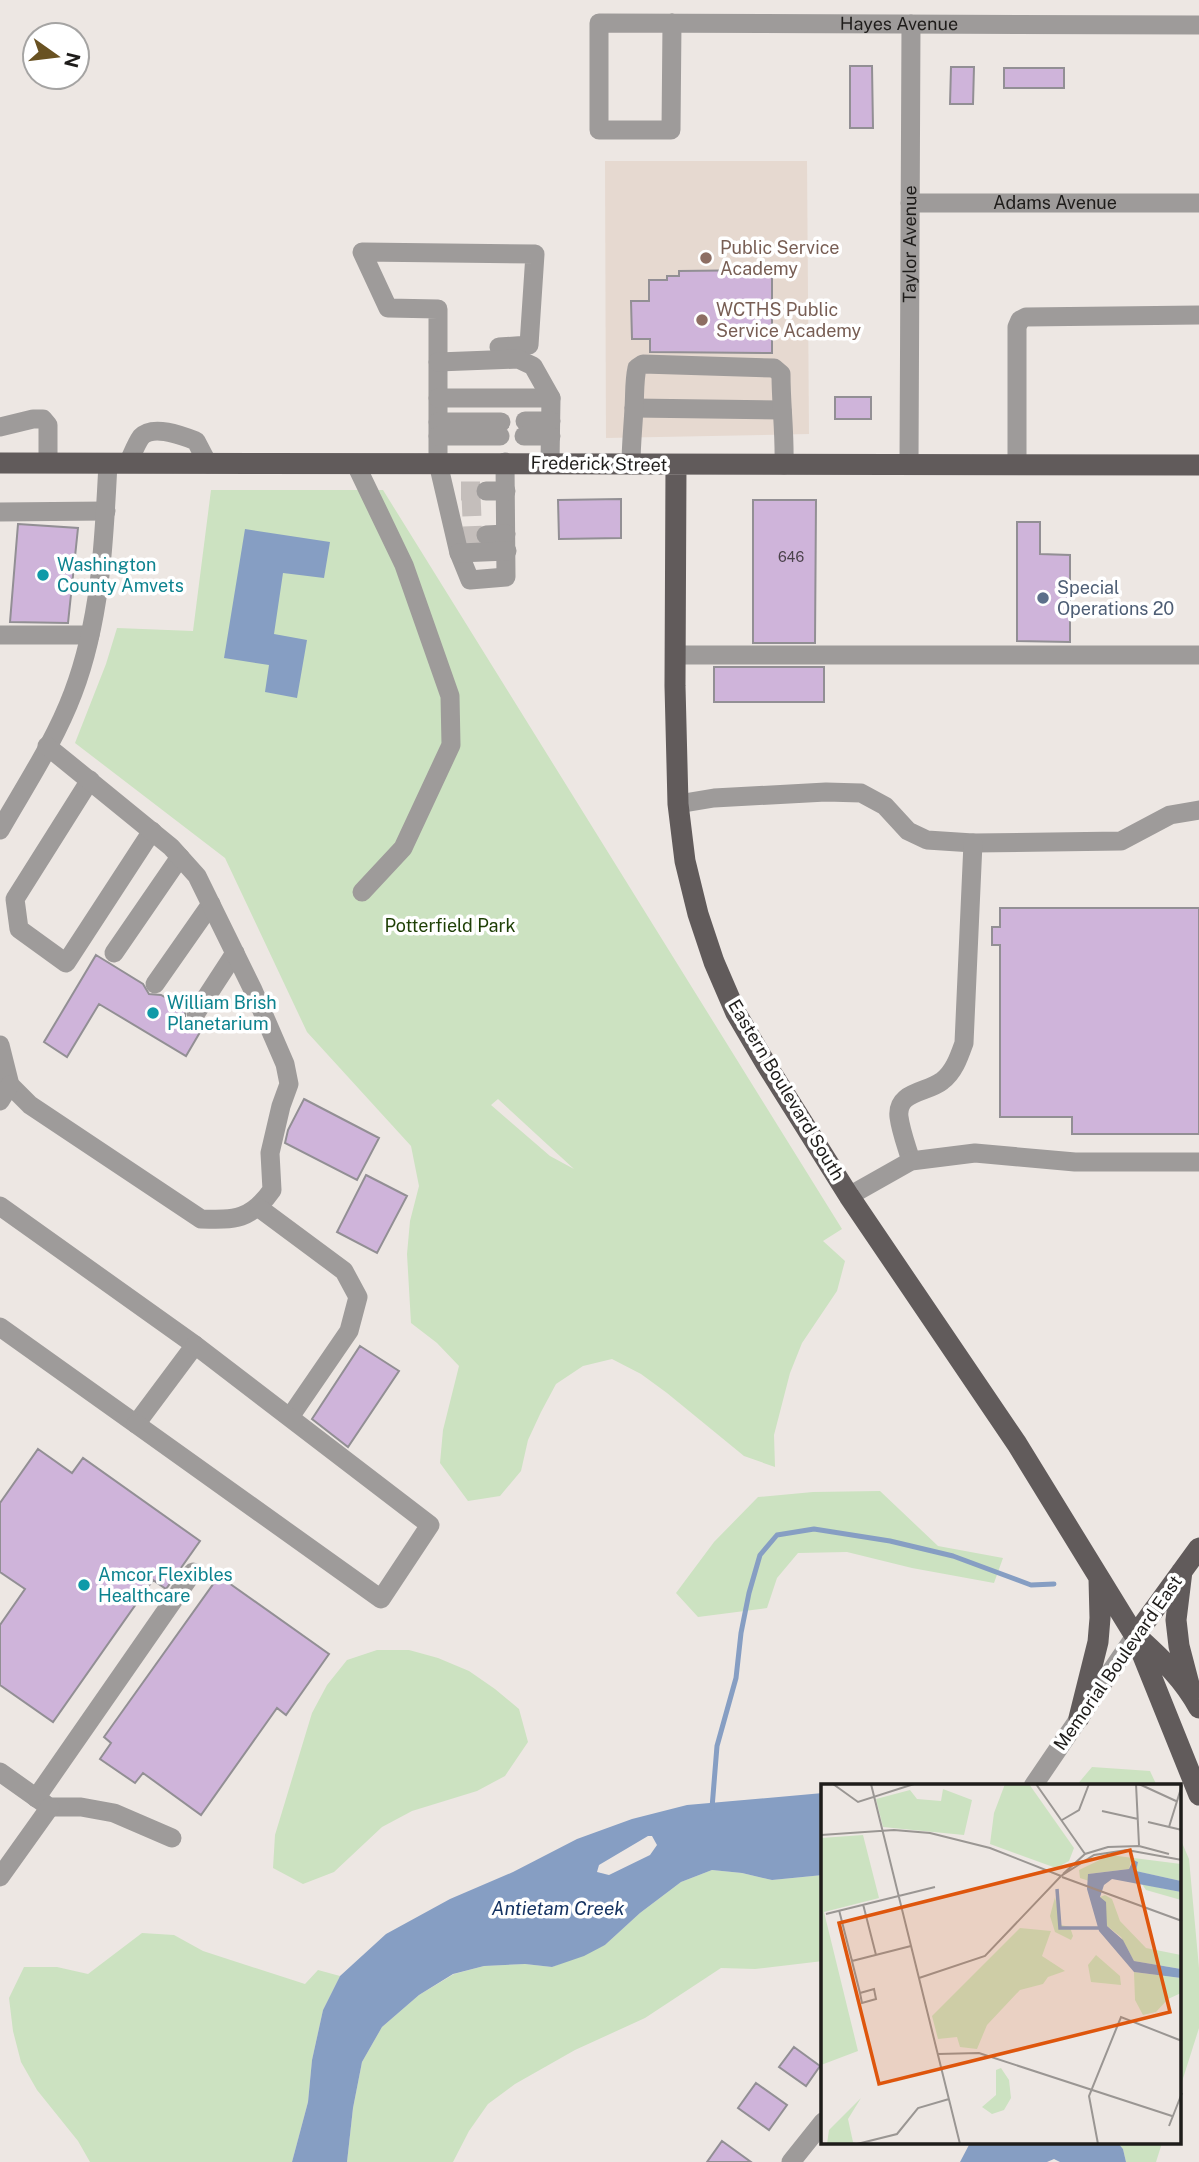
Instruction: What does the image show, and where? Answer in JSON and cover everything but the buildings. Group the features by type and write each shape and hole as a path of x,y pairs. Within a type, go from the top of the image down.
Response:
{"main road":[{"name":"Frederick Street","path":"0,463 1199,465"},
{"name":"Eastern Boulevard South","path":"676,465 675,655 678,804 685,861 714,962 736,1013 849,1196 1017,1444 1135,1636 1199,1795"},
{"name":"Memorial Boulevard East","path":"1135,1636 1199,1548"},
{"path":"1182,1571 1176,1620 1180,1646 1195,1700"},
{"path":"1079,1718 1098,1643 1100,1577"},
{"name":"Eastern Boulevard South","path":"1135,1636 1168,1664 1195,1700"}],"street":[{"name":"Hayes Avenue","path":"671,23 671,130 598,130 599,23 671,23 911,24 1199,24"},
{"name":"Taylor Avenue","path":"909,464 911,24"},
{"name":"Adams Avenue","path":"910,202 1199,203"},
{"path":"438,429 495,431 496,463 506,499 506,577 470,580 459,542 454,499 438,463 438,429 438,398 438,362 438,309 388,308 362,252 535,254 529,345 499,346"},
{"path":"1017,464 1017,327 1020,320 1026,317 1199,315"},
{"path":"438,362 518,359 533,366 551,398 550,463"},
{"path":"631,465 630,433 634,408 634,379 637,368 643,364 774,368 781,374 785,428 784,465"},
{"path":"438,398 551,398"},
{"path":"634,408 782,410"},
{"path":"0,427 43,419 48,425 48,463"},
{"path":"524,428 551,428"},
{"path":"0,830 8,802 47,746 72,695 90,635 104,561 106,511 118,463 142,436 150,432 176,433 197,441 208,464"},
{"path":"356,465 404,565 450,696 451,745 403,848 362,892"},
{"path":"486,499 506,499"},
{"path":"0,512 106,511"},
{"path":"486,535 507,543"},
{"path":"459,542 507,543"},
{"path":"0,635 90,635"},
{"path":"675,655 1199,655"},
{"path":"0,1045 5,1093 30,1105 201,1219 232,1220 259,1208 272,1190 270,1153 289,1084 285,1064 197,876 152,831 47,746"},
{"path":"90,780 15,899 19,929 66,963 152,831"},
{"path":"678,804 714,798 826,792 861,793 885,806 908,831 927,840 973,843 1121,841 1170,815 1199,810"},
{"path":"911,1161 898,1115 903,1101 914,1092 926,1090 943,1081 957,1063 964,1043 973,843"},
{"path":"114,953 180,857"},
{"path":"155,984 211,904"},
{"path":"196,1013 235,953"},
{"path":"849,1196 911,1161 975,1153 1075,1162 1199,1162"},
{"path":"0,1206 195,1345 430,1525 381,1599 0,1327"},
{"path":"259,1208 344,1271 358,1297 349,1331 290,1417"},
{"path":"136,1424 195,1345"},
{"path":"0,1877 43,1803 193,1572"},
{"name":"Memorial Boulevard East","path":"1035,1782 1135,1636"},
{"path":"0,1772 43,1803 114,1812 172,1838"},
{"path":"791,2162 821,2124"}],"shaded area":[{"name":"Public Service Academy","path":"605,161 807,161 809,434 606,438"}],"green space":[{"name":"Potterfield Park","path":"211,490 383,490 842,1229 823,1241 845,1261 837,1291 802,1343 790,1373 774,1435 775,1467 744,1456 667,1393 641,1374 612,1359 583,1366 556,1384 528,1440 521,1471 500,1496 468,1501 440,1463 443,1430 459,1366 437,1343 411,1323 407,1254 410,1221 419,1186 411,1146 307,1032 225,858 75,743 117,628 193,631","holes":["498,1099 574,1169 550,1156 491,1105"]},
{"path":"880,1491 938,1546 1003,1558 994,1583 912,1568 847,1552 798,1553 777,1578 767,1608 698,1617 676,1593 714,1542 758,1497 813,1492"},
{"path":"377,1650 409,1650 469,1671 519,1709 528,1742 505,1776 477,1791 412,1811 382,1827 334,1872 303,1884 273,1868 275,1835 312,1713 327,1685 347,1660"},
{"path":"1092,1767 1150,1771 1156,1784 1078,1784"},
{"path":"1182,1843 1189,1859 1199,1968 1199,2028 1182,2082"},
{"path":"712,1870 772,1880 821,1875 821,1961 755,1969 721,1968 645,2018 575,2050 515,2084 488,2104 469,2131 453,2162 347,2162 362,2062 382,2027 419,1995 454,1974 484,1966 525,1964 552,1967 605,1945 640,1913 681,1882"},
{"path":"142,1933 174,1935 203,1951 305,1984 318,1970 340,1976 323,2010 312,2060 308,2102 292,2162 90,2162 78,2141 37,2090 21,2062 13,2031 9,1998 24,1967 57,1967 88,1974"},
{"path":"1119,2144 1162,2144 1156,2162 1126,2162"}],"water":[{"path":"245,529 330,542 324,578 283,573 274,634 307,640 297,698 265,692 269,665 224,658"},
{"name":"Antietam Creek","path":"821,1793 821,1875 772,1880 712,1870 681,1882 640,1913 605,1945 584,1956 552,1967 525,1964 484,1966 453,1974 419,1995 382,2027 362,2062 347,2162 292,2162 308,2102 312,2060 323,2010 340,1976 386,1934 450,1899 513,1872 577,1839 632,1819 687,1805","holes":["648,1836 652,1836 657,1845 650,1855 609,1875 597,1872 599,1865"]},
{"path":"969,2144 1119,2144 1126,2162 1060,2162 1054,2159 1047,2162 960,2162"}],"waterway":[{"path":"712,1808 717,1746 736,1678 749,1593 760,1555 777,1535 814,1529 890,1541 953,1556 1031,1585 1054,1584"}],"tunnel":[{"path":"461,491 486,491"},
{"path":"462,507 486,506"},
{"path":"463,536 486,535"}],"place":[{"name":"Public Service Academy","path":"706,258"},
{"name":"WCTHS Public Service Academy","path":"702,320"},
{"name":"Washington County Amvets","path":"43,575"},
{"name":"Special Operations 20","path":"1043,598"},
{"name":"William Brish Planetarium","path":"153,1013"},
{"name":"Amcor Flexibles Healthcare","path":"84,1585"}]}
